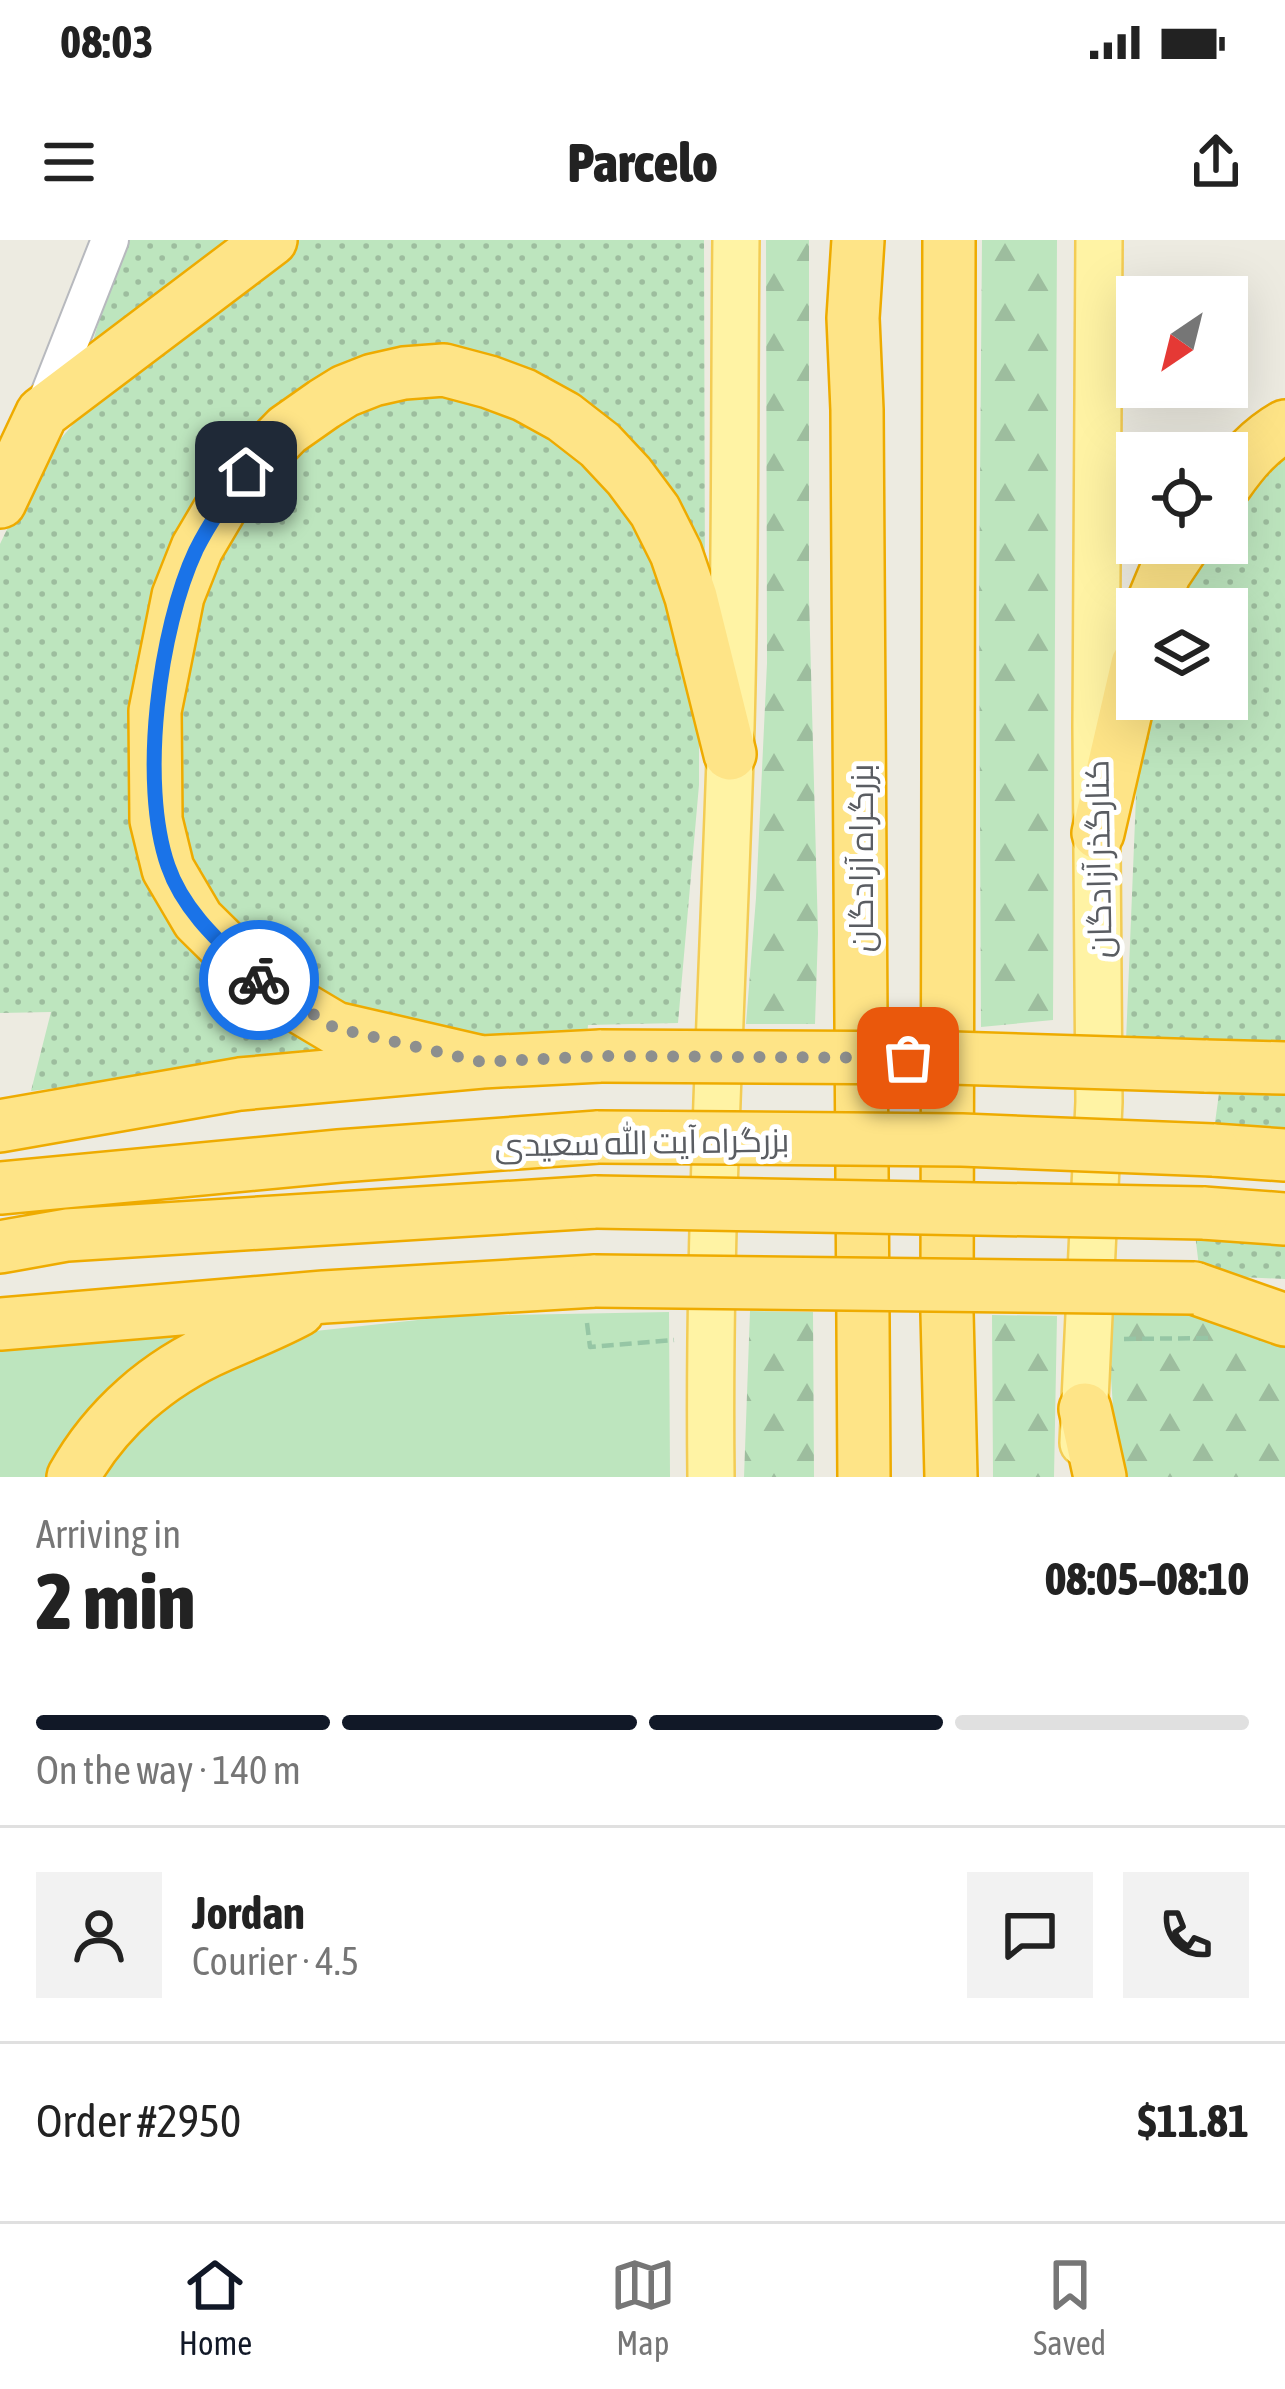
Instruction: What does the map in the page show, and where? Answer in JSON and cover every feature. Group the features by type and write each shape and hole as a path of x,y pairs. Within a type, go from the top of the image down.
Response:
{"highway":[{"path":"0,502 42,413 272,240"},
{"name":"بزرگراه آزادگان","path":"858,240 854,318 864,1477"},
{"path":"950,240 947,1313 951,1477"},
{"path":"482,1062 335,1028 266,987 197,920 168,869 156,820 155,711 164,665 178,596 197,548 246,472 286,430 324,404 373,380 404,373 444,370 489,382 564,417 629,476 655,511 676,553 730,754"},
{"path":"1248,453 1285,426"},
{"path":"1098,833 1124,720"},
{"path":"0,1126 240,1084 601,1056 952,1058 1285,1068"},
{"name":"بزرگراه آیت الله سعیدی","path":"0,1188 598,1137 962,1140 1285,1155"},
{"name":"بزرگراه آیت الله سعیدی","path":"0,1247 67,1235 596,1202 1203,1213 1285,1219"},
{"path":"0,1324 595,1281 1285,1292"},
{"path":"1206,1292 1285,1320"},
{"path":"73,1477 109,1424 155,1383 217,1347 324,1297"},
{"path":"1085,1409 1100,1477"}],"main road":[{"path":"711,1477 715,1101 730,754 736,240"},
{"name":"کنارگذر آزادگان","path":"1081,1477 1099,1102 1099,240"}],"street":[{"path":"42,413 110,240"}],"path":[{"path":"1088,1339 1214,1339 1206,1292"},
{"path":"590,1347 710,1339"}],"green space":[{"path":"122,240 246,240 90,352"},
{"path":"295,240 704,240 705,596 654,483 413,356 184,538 150,861 358,1059 31,1091 51,1012 0,1013 0,544 57,443 88,407"},
{"path":"766,240 809,240 809,597 818,933 815,1024 746,1024 767,663"},
{"path":"982,240 1057,240 1053,1020 981,1027 979,605"},
{"path":"434,388 519,408 643,514 699,692 699,785 678,1023 588,1025 587,1036 456,1036 399,1028 274,976 215,914 172,827 178,654 237,513 331,417"},
{"path":"1285,438 1285,1049 1126,1041 1139,720 1248,720 1248,588 1171,588 1185,564 1248,564 1248,477"},
{"path":"1220,1086 1285,1090 1285,1134 1214,1130"},
{"path":"1195,1234 1285,1239 1285,1279 1200,1275"},
{"path":"1106,1308 1226,1312 1285,1334 1285,1477 1118,1477"},
{"path":"750,1311 813,1312 814,1477 744,1477"},
{"path":"669,1312 670,1477 93,1477 171,1390 306,1332 455,1316"},
{"path":"992,1315 1057,1316 1054,1477 993,1477"},
{"path":"258,1317 56,1477 0,1477 0,1345"}],"way so far":[{"path":"259,980 335,1028 482,1062 601,1056 908,1058"}],"route":[{"path":"246,472 197,548 178,596 155,711 156,820 168,869 197,920 259,980"}]}
